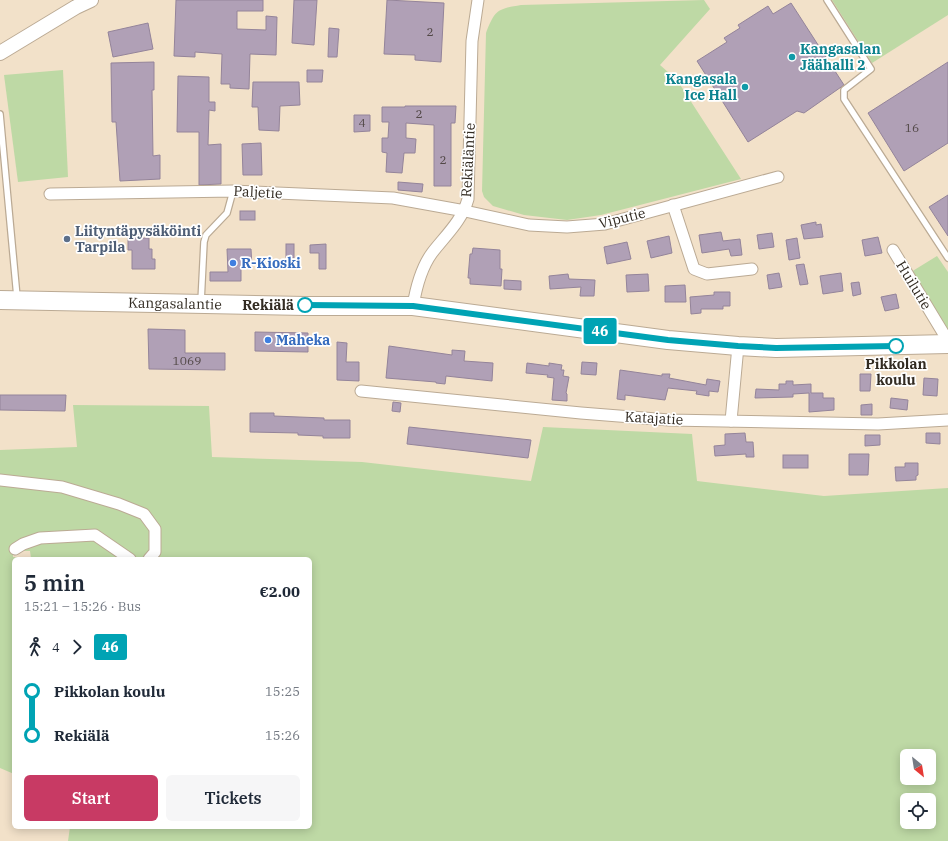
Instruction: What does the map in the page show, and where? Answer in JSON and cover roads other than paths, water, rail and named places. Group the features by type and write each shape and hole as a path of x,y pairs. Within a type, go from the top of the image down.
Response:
{"main road":[{"name":"Kangasalantie","path":"8,300 201,302 305,306 413,306 668,340 776,348 948,343"}],"street":[{"path":"0,53 76,7 91,0"},
{"name":"Rekiäläntie","path":"413,306 416,286 431,255 465,211 468,199 472,41 478,0"},
{"name":"Viputie","path":"465,211 529,225 567,228 604,224 778,177"},
{"name":"Paljetie","path":"50,194 233,191 393,198 465,211"},
{"path":"673,205 694,269 707,274 752,269"},
{"name":"Huilutie","path":"893,250 948,343"},
{"path":"731,421 738,346"},
{"name":"Katajatie","path":"361,391 581,414 669,420 878,424 948,420"},
{"path":"0,480 62,487 119,504 144,514 155,530 155,552 151,557"},
{"path":"15,549 23,544 40,538 95,535 127,557"}],"lane":[{"path":"827,0 871,69 844,90 844,99 948,258"},
{"path":"0,114 8,300"},
{"path":"201,302 204,242 206,235 227,213 233,191"}],"place":[{"name":"Kangasalan Jäähalli 2","path":"792,57"},
{"name":"Kangasala Ice Hall","path":"745,87"},
{"name":"Liityntäpysäköinti Tarpila","path":"67,239"},
{"name":"R-Kioski","path":"233,263"},
{"name":"Rekiälä","path":"305,305"},
{"name":"Maheka","path":"268,340"},
{"name":"Pikkolan koulu","path":"896,346"}]}
